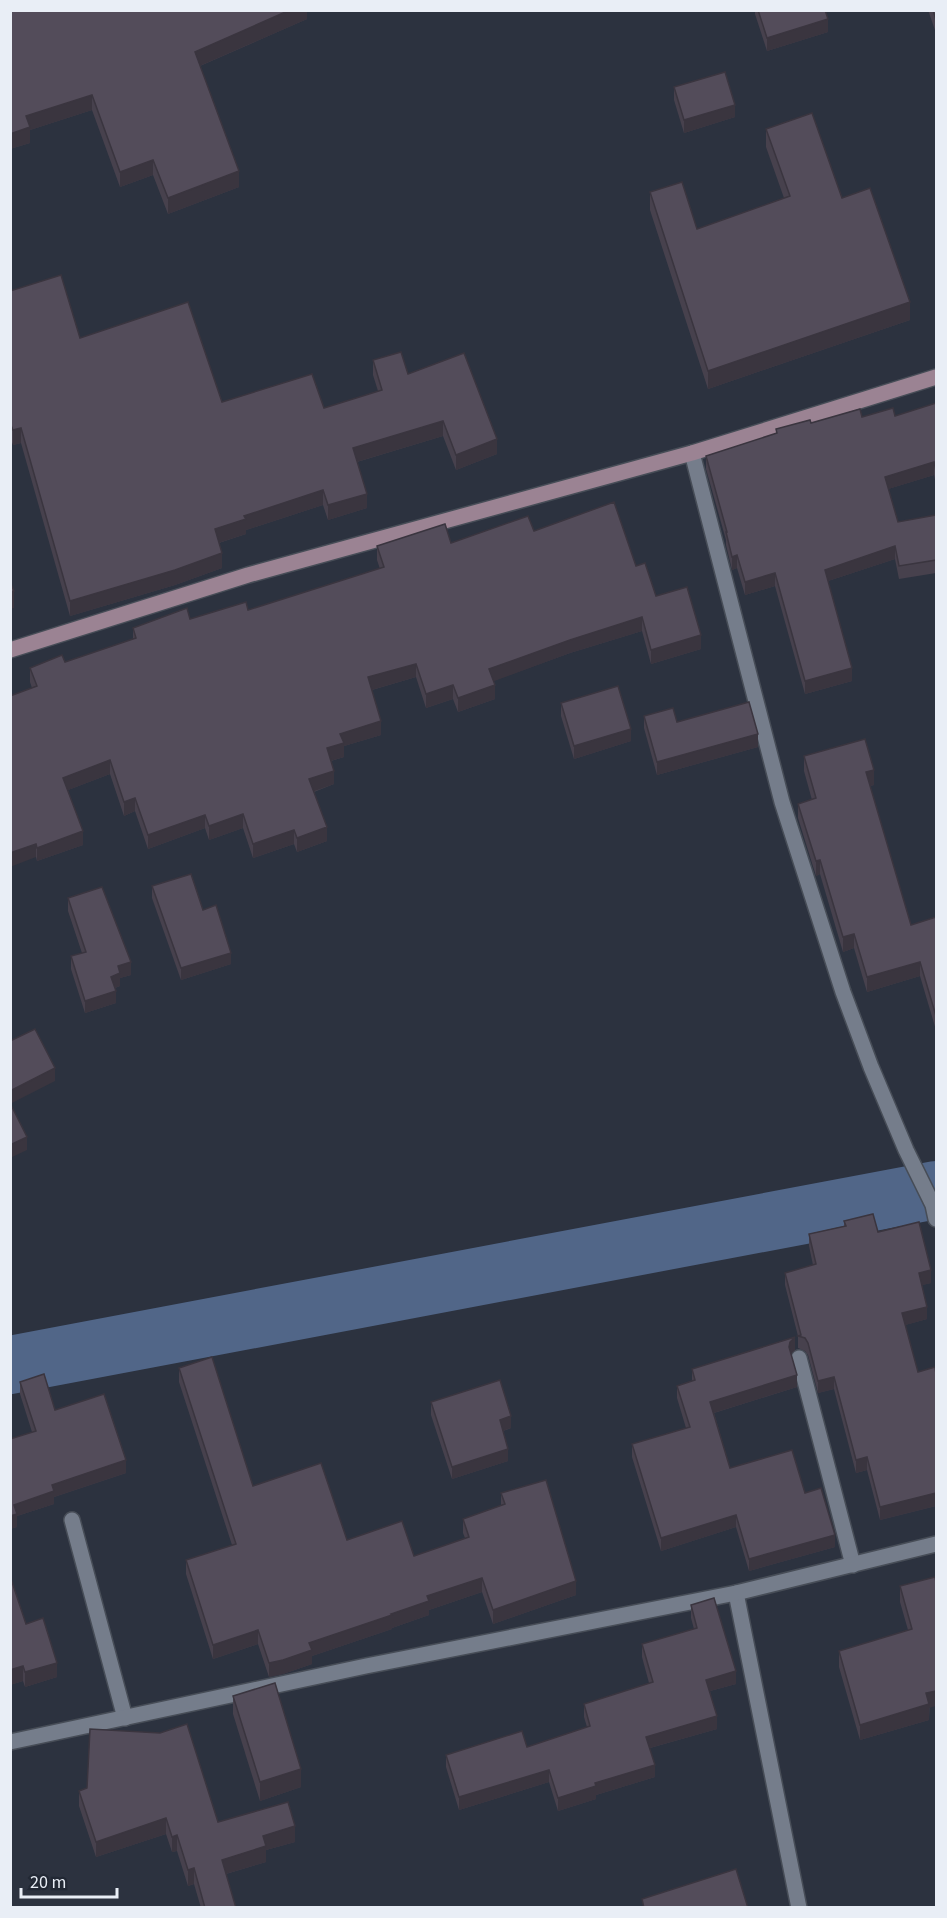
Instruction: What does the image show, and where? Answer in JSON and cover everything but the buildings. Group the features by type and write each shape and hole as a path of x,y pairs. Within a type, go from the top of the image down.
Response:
{"street":[{"path":"10,650 248,575 692,453 936,377"},
{"path":"692,453 782,802 843,992 871,1067 935,1212"},
{"path":"799,1358 853,1565"},
{"path":"72,1520 125,1718"},
{"path":"10,1742 366,1666 736,1593 936,1544"},
{"path":"736,1593 800,1908"}],"waterway":[{"path":"10,1365 936,1190"}]}
